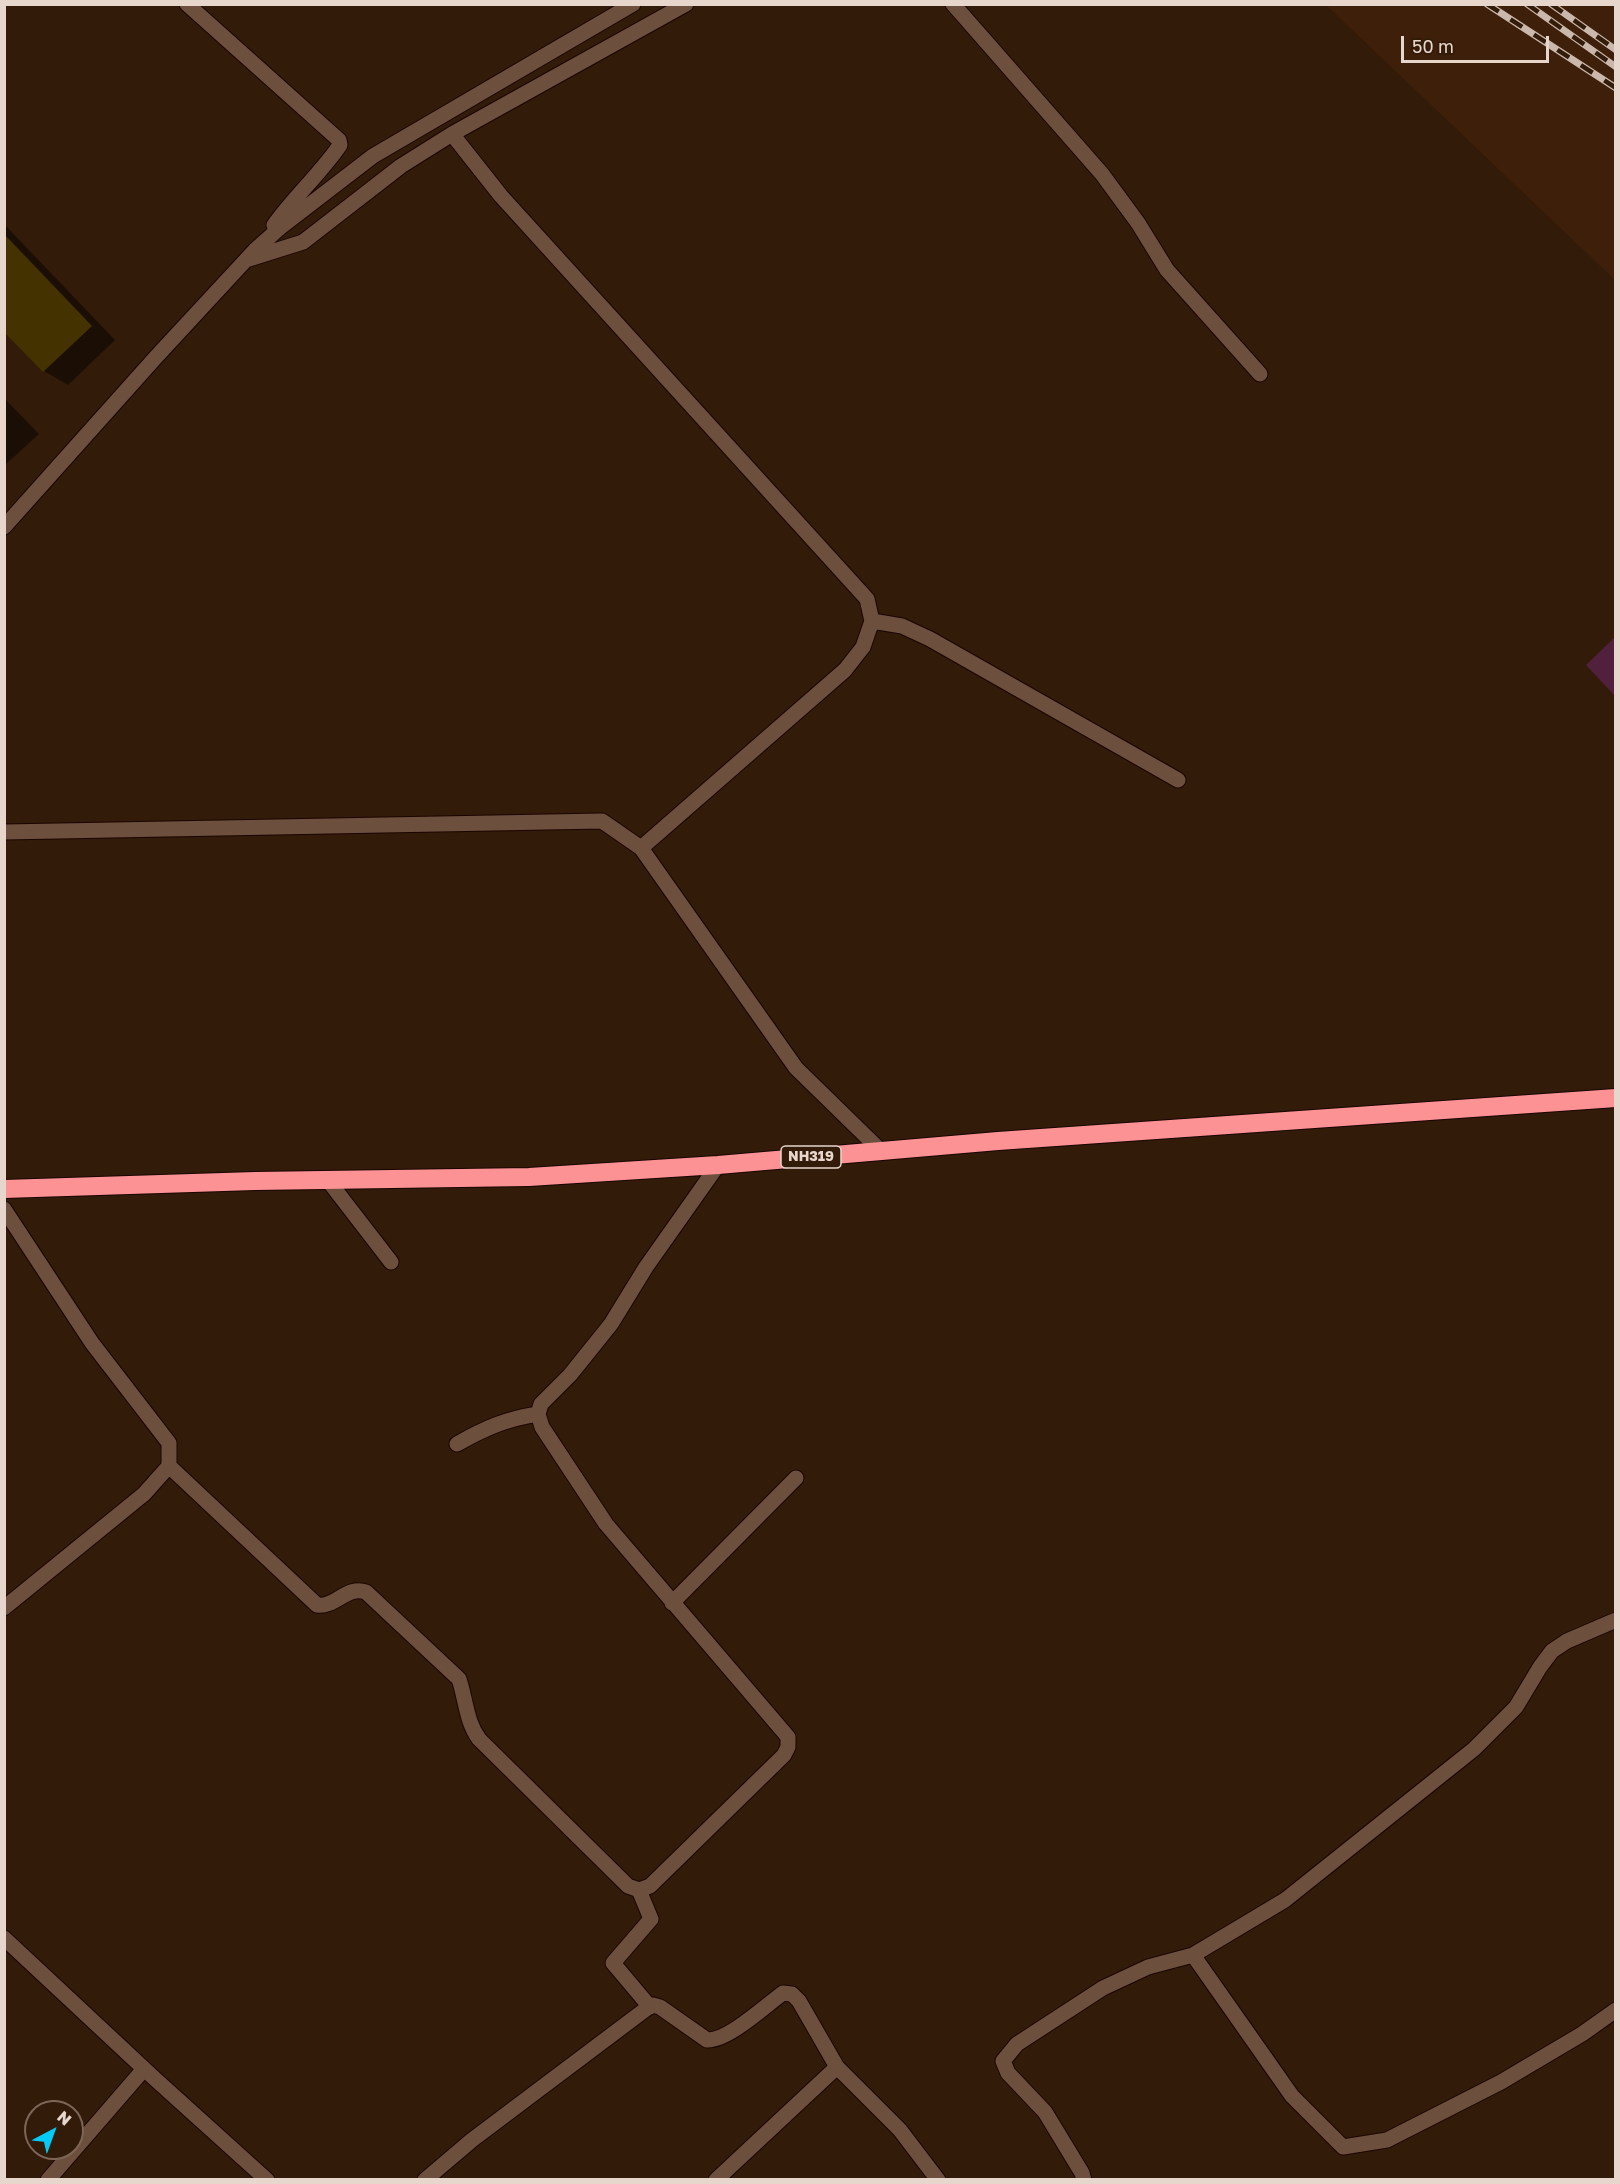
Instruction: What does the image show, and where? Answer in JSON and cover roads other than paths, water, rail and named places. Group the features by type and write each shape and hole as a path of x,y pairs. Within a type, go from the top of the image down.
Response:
{"highway":[{"name":"NH319","path":"4,1189 327,1179 529,1177 1616,1098"}],"street":[{"path":"4,527 251,254 339,145 339,140 187,4"},
{"path":"251,254 305,207 373,156 633,4"},
{"path":"251,254 303,242 401,166 452,134 686,4"},
{"path":"953,4 1102,174 1138,223 1167,270 1260,374"},
{"path":"452,134 501,196 867,599 872,621 863,647 845,670 641,848"},
{"path":"872,621 902,626 930,639 1178,780"},
{"path":"4,832 602,821 641,848 795,1068 880,1150"},
{"path":"4,1209 92,1343 168,1443 170,1466 317,1605 324,1606 353,1590 366,1592 459,1679 465,1698 467,1718 478,1739 628,1886 639,1890 650,1886 784,1755 788,1747 788,1737 606,1524 542,1427 538,1414 541,1404 570,1375 611,1324 646,1267 718,1165"},
{"path":"327,1179 391,1262"},
{"path":"457,1444 511,1418 538,1414"},
{"path":"4,1608 144,1494 170,1466"},
{"path":"672,1603 796,1478"},
{"path":"1084,2180 1045,2112 1008,2073 1003,2061 1017,2044 1103,1988 1148,1966 1193,1955 1285,1900 1474,1749 1516,1707 1552,1651 1567,1641 1616,1620"},
{"path":"639,1890 651,1919 613,1963 650,2007"},
{"path":"4,1938 267,2180"},
{"path":"1193,1955 1292,2096 1343,2147 1387,2140 1501,2082 1582,2034 1616,2010"},
{"path":"425,2180 472,2140 653,2005 660,2007 706,2040 715,2040 726,2035 783,1993 792,1994 799,2001 837,2067 900,2130 938,2180"},
{"path":"716,2180 837,2067"},
{"path":"48,2180 144,2069"}],"railway":[{"path":"1487,4 1616,88"},
{"path":"1527,4 1616,67"},
{"path":"1551,4 1616,50"}]}
